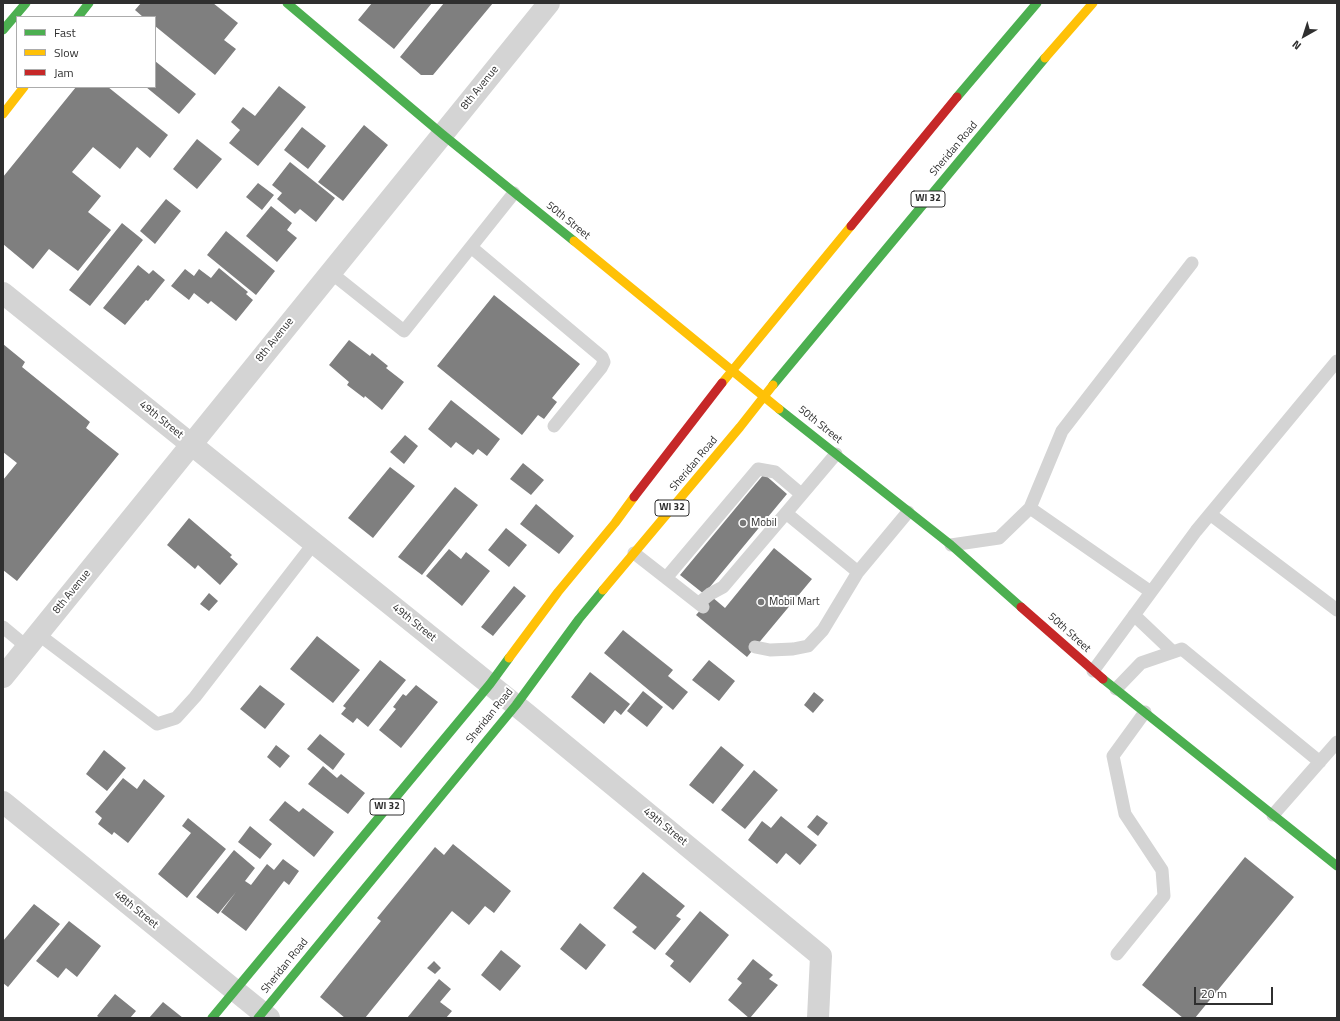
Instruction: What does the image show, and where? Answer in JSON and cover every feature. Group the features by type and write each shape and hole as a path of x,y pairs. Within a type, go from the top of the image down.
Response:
{"main road":[{"path":"3,30 26,3"},
{"path":"79,16 89,3"},
{"name":"50th Street","path":"287,3 514,193 908,512 951,544 1093,670 1337,866"},
{"name":"Sheridan Road","path":"263,1016 516,705 579,619 1093,3"},
{"name":"Sheridan Road","path":"212,1018 490,684 558,592 615,523 707,401 1034,4"},
{"path":"3,114 23,88"}],"street":[{"name":"8th Avenue","path":"3,677 549,3"},
{"name":"49th Street","path":"3,293 516,705 821,956 818,1018"},
{"name":"48th Street","path":"3,802 235,990 263,1016"}],"lane":[{"path":"330,272 404,331 514,193"},
{"path":"471,247 602,357 604,362 601,368 554,426"},
{"path":"951,544 999,538 1030,508 1062,431 1192,263"},
{"path":"1093,670 1196,531 1337,361"},
{"path":"634,553 701,605 710,594 723,587 734,566 754,542 786,512 836,454"},
{"path":"666,578 688,558 731,506 758,469 775,472 801,494"},
{"path":"1030,508 1151,592"},
{"path":"773,510 786,512 858,572"},
{"path":"755,647 770,650 808,646 823,630 858,572 908,512"},
{"path":"1210,514 1337,610"},
{"path":"3,627 33,641 157,724 176,718 195,697 314,543"},
{"path":"1134,615 1172,652"},
{"path":"1116,689 1142,663 1182,649 1320,762"},
{"path":"1117,954 1164,896 1162,870 1125,814 1113,756 1145,712"},
{"path":"1273,815 1337,742"}],"building":[{"path":"141,3 213,3 238,23 224,40 236,49 215,75 156,27 156,16 142,16 135,10"},
{"path":"372,3 432,3 394,49 358,20"},
{"path":"444,3 493,3 433,75 421,75 400,57"},
{"path":"156,62 196,94 179,114 147,88 156,88"},
{"path":"279,86 306,107 258,166 229,143 240,130 231,122 243,107 255,116"},
{"path":"75,88 109,88 168,135 150,158 137,147 120,169 93,147 72,172 101,196 88,212 111,230 78,271 49,249 33,269 3,244 3,177"},
{"path":"364,125 388,145 343,201 318,182"},
{"path":"302,127 326,146 308,169 284,150"},
{"path":"197,139 222,159 197,189 173,169"},
{"path":"290,162 335,198 316,222 300,209 295,214 277,199 282,193 272,185"},
{"path":"258,183 274,195 262,210 246,197"},
{"path":"166,199 181,211 155,244 140,231"},
{"path":"271,206 292,223 287,230 297,238 277,262 246,236"},
{"path":"122,223 143,240 90,306 69,290"},
{"path":"226,231 275,271 256,295 207,255"},
{"path":"138,265 149,274 153,270 165,280 148,301 146,300 125,325 103,308"},
{"path":"219,268 248,292 246,294 253,300 236,321 211,301 208,304 194,293 189,300 171,286 185,269 194,276 199,269 211,278"},
{"path":"494,295 580,364 552,398 557,402 544,419 538,415 522,435 437,366"},
{"path":"349,340 370,356 372,353 388,366 386,368 404,382 382,410 365,396 364,398 347,385 349,382 329,365"},
{"path":"3,344 25,362 22,367 90,422 86,428 119,454 17,581 3,570 3,480 17,463 3,452"},
{"path":"451,400 500,439 487,456 478,449 473,455 456,442 451,448 428,429"},
{"path":"405,435 418,446 404,464 390,452"},
{"path":"523,463 544,480 531,495 510,479"},
{"path":"390,467 415,486 373,538 348,518"},
{"name":"Mobil","path":"764,474 787,494 704,594 680,575"},
{"path":"455,487 478,505 422,575 398,557"},
{"path":"536,504 574,536 559,554 520,524"},
{"path":"189,518 232,555 230,557 238,564 220,585 198,565 195,569 167,545"},
{"path":"506,528 527,545 509,567 488,550"},
{"name":"Mobil Mart","path":"774,548 812,579 747,657 696,615 712,597 725,608"},
{"path":"449,549 461,559 466,552 490,571 462,606 426,576"},
{"path":"514,586 526,596 493,636 481,627"},
{"path":"209,593 218,601 209,611 200,604"},
{"path":"623,630 673,670 668,676 688,692 673,710 604,653"},
{"path":"317,636 360,670 333,703 290,669"},
{"path":"380,660 406,680 368,727 357,718 353,723 341,714 346,708 343,706"},
{"path":"709,660 735,681 719,701 692,680"},
{"path":"590,672 630,704 621,715 615,710 604,724 571,697"},
{"path":"260,685 285,704 265,729 240,709"},
{"path":"416,685 438,702 401,748 379,730 396,709 393,707 403,694 406,696"},
{"path":"643,691 663,707 647,727 627,711"},
{"path":"814,692 824,700 813,713 804,705"},
{"path":"320,734 345,754 333,770 307,749"},
{"path":"276,745 290,756 280,768 267,757"},
{"path":"721,746 744,765 713,804 689,785"},
{"path":"104,750 126,768 107,791 86,774"},
{"path":"323,766 337,778 341,774 365,793 348,814 308,784"},
{"path":"754,770 778,790 745,829 721,810"},
{"path":"123,778 137,789 144,779 165,796 128,843 114,832 112,835 98,824 102,818 95,812"},
{"path":"285,801 299,812 303,808 334,832 314,857 269,820"},
{"path":"817,815 828,823 818,836 807,827"},
{"path":"781,816 817,845 800,865 786,853 777,864 748,840 762,821 771,828"},
{"path":"188,818 226,849 187,898 158,874 191,833 182,826"},
{"path":"250,826 272,844 260,859 238,842"},
{"path":"453,844 511,891 494,913 485,906 469,925 452,911 365,1018 345,1018 320,997 381,921 377,918 435,847 444,855"},
{"path":"234,850 255,868 245,881 251,885 267,864 274,870 283,859 299,871 289,885 284,881 246,931 221,912 236,892 218,914 196,897"},
{"path":"1245,857 1294,897 1195,1018 1183,1018 1142,985"},
{"path":"643,872 685,906 676,916 681,919 655,950 632,932 637,927 613,908"},
{"path":"34,904 60,924 8,987 3,983 3,941"},
{"path":"700,911 729,935 690,983 670,966 674,961 665,954"},
{"path":"69,921 101,946 77,977 66,968 58,978 36,961"},
{"path":"580,923 606,945 586,970 560,949"},
{"path":"501,950 521,966 500,991 481,975"},
{"path":"753,959 773,975 769,979 778,985 749,1018 728,1000 742,983 737,979"},
{"path":"434,961 441,968 435,974 427,968"},
{"path":"439,979 451,989 440,1002 452,1011 446,1018 407,1018"},
{"path":"115,994 136,1011 130,1018 100,1018 97,1016"},
{"path":"163,1002 183,1018 149,1018"}],"traffic: fast":[{"path":"3,30 26,3"},
{"path":"79,16 89,3"},
{"path":"287,3 442,134 574,241"},
{"path":"957,97 1037,3"},
{"path":"773,385 1045,58"},
{"path":"779,409 951,545 1021,607"},
{"path":"258,1018 516,705 579,619 603,590"},
{"path":"212,1018 490,684 509,658"},
{"path":"1103,679 1337,866"}],"traffic: slow":[{"path":"1045,58 1093,3"},
{"path":"3,114 23,88"},
{"path":"722,383 851,226"},
{"path":"574,241 779,409"},
{"path":"603,590 740,427 773,385"},
{"path":"509,658 558,592 615,523 634,497"}],"traffic: jam":[{"path":"851,226 957,97"},
{"path":"634,497 722,383"},
{"path":"1021,607 1103,679"}],"place":[{"name":"Mobil","path":"743,523"},
{"name":"Mobil Mart","path":"761,602"}]}
